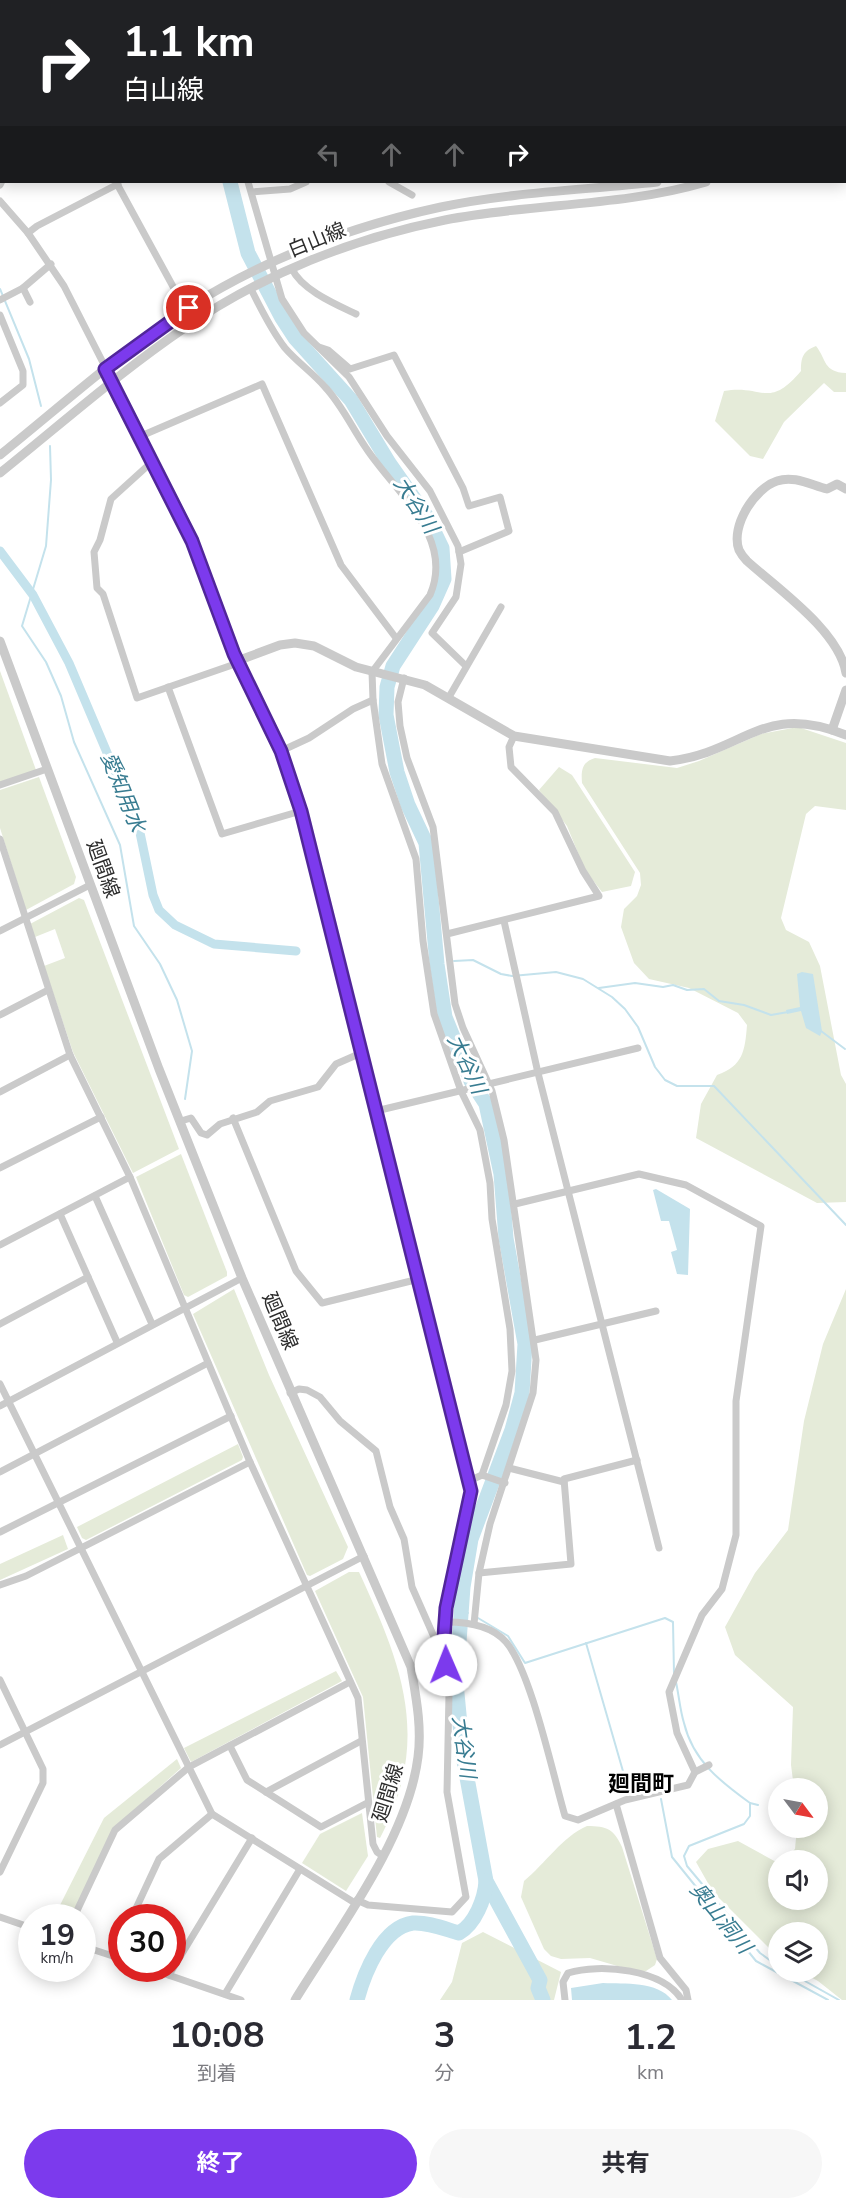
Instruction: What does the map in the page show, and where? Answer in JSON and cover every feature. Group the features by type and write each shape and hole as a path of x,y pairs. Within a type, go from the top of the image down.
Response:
{"street":[{"path":"28,233 117,183 176,292 189,308"},
{"path":"248,183 273,278 282,299 304,333 349,377 387,436 430,491 448,523 461,564 456,597 432,633 466,666"},
{"path":"252,192 290,189 304,183"},
{"path":"391,183 412,195"},
{"name":"白山線","path":"0,455 105,369 189,308 270,264 359,228 441,207 510,197 647,183"},
{"name":"白山線","path":"0,473 113,382 187,327 253,288 292,269 370,239 444,220 510,209 671,191 702,183"},
{"path":"0,201 51,264 154,460 192,541 238,662 281,751 301,811 471,1491 446,1608 450,1622 443,1650 449,1694 447,1792 466,1897 452,1912 368,1905 356,1901 212,1814 0,1384"},
{"path":"2,298 23,288 51,264"},
{"path":"292,269 296,277 332,303 356,314"},
{"path":"23,288 30,302"},
{"path":"253,288 284,347 327,388 366,449 412,507 433,544 437,564 436,582 422,606 372,672 373,700 382,764 416,859 423,941 434,1014 474,1116 486,1158 512,1350 512,1371 506,1405 482,1475"},
{"path":"0,315 23,371 23,385 0,403"},
{"path":"317,346 328,350 350,369 394,355 458,477 469,506 500,497 509,531 459,552"},
{"path":"141,436 262,384 341,565 396,638"},
{"path":"154,460 111,499 93,556 97,588 103,594 137,698 280,645 295,644 314,646 372,672 401,678 449,697 514,736 670,761 690,759 761,728 780,724 816,725 846,735"},
{"path":"846,489 837,484 827,489 794,479 778,480 757,495 743,517 738,548 747,561 825,632 841,655 846,673"},
{"path":"449,697 501,608"},
{"name":"廻間線","path":"0,641 90,885 242,1278 411,1667 419,1715 418,1757 408,1802 383,1856 295,2000"},
{"path":"401,678 398,702 400,726 407,758 433,827 455,1004 463,1029 489,1085 510,1164 516,1226 535,1340 533,1393 490,1524 479,1573 474,1624"},
{"path":"168,687 222,834 301,811"},
{"path":"832,730 846,690"},
{"path":"281,751 309,738 353,709 373,700"},
{"path":"447,934 598,896 583,871 555,812 511,767 509,747 514,736"},
{"path":"0,785 47,769"},
{"path":"0,839 2,857 25,918 70,1055 130,1177 250,1462 358,1698 373,1844 377,1852 383,1856"},
{"path":"0,931 90,885"},
{"path":"504,921 538,1073 659,1548"},
{"path":"0,1015 48,990"},
{"path":"376,1111 638,1048"},
{"path":"181,1121 191,1118 204,1135 233,1118 257,1112 270,1101 318,1087 336,1064 361,1053"},
{"path":"0,1092 70,1055"},
{"path":"0,1168 101,1117"},
{"path":"233,1118 296,1271 322,1303 419,1279"},
{"path":"515,1204 639,1174 673,1180 761,1226 736,1401 736,1535 722,1589 702,1615 669,1692 676,1733 695,1772"},
{"path":"0,1245 130,1177"},
{"path":"95,1196 152,1324"},
{"path":"60,1214 117,1342"},
{"path":"0,1324 88,1277"},
{"path":"0,1406 117,1342 242,1278"},
{"path":"535,1340 656,1311"},
{"path":"0,1472 208,1363"},
{"path":"290,1393 299,1389 307,1390 320,1397 340,1421 376,1451 390,1507 404,1539 412,1587 438,1646 443,1650"},
{"path":"0,1532 231,1416"},
{"path":"479,1573 571,1564 564,1479 637,1460"},
{"path":"0,1585 26,1576 250,1462"},
{"path":"509,1468 564,1482"},
{"path":"469,1481 482,1475 505,1483"},
{"path":"0,1744 364,1556"},
{"path":"450,1622 474,1624 503,1640 520,1666 565,1816 578,1820 616,1804 688,1785 695,1772 706,1767"},
{"path":"0,1680 43,1769 43,1783 0,1872"},
{"path":"80,1904 115,1830 189,1767 350,1682"},
{"path":"266,1792 361,1741"},
{"path":"230,1746 248,1780 321,1827 367,1803"},
{"path":"616,1804 660,1958 686,1990 688,2000"},
{"path":"138,1904 159,1859 212,1814"},
{"path":"186,1947 252,1838"},
{"path":"225,1994 300,1869"},
{"path":"0,1917 18,1923"},
{"path":"565,2000 563,1982 568,1973 593,1967 656,1978 672,1986 682,2000"},
{"path":"186,1981 241,2000"}],"green space":[{"path":"816,346 829,368 846,373 846,392 834,392 824,383 784,422 763,459 750,456 715,421 724,391 748,390 772,393 781,390 801,371 804,355"},
{"path":"0,671 36,770 0,782"},
{"path":"798,727 846,743 846,810 815,806 806,814 781,918 786,930 809,942 820,966 841,1075 846,1084 846,1202 817,1203 696,1138 701,1104 717,1075 732,1067 741,1056 747,1025 738,1013 689,988 649,979 634,963 621,927 624,909 637,896 641,885 640,873 582,783 583,767 595,758 677,768 761,734"},
{"path":"559,767 572,775 635,872 631,886 602,892 585,870 567,826 539,790"},
{"path":"39,777 76,877 74,884 26,910 0,828 0,790"},
{"path":"79,898 84,900 179,1149 133,1173 73,1052 44,966 65,958 55,929 35,937 30,924"},
{"path":"181,1154 227,1272 227,1276 188,1297 184,1295 136,1177"},
{"path":"234,1289 269,1375 348,1547 343,1559 310,1576 307,1575 193,1314"},
{"path":"846,1289 846,2000 842,2000 819,1982 828,1982 828,1922 768,1922 768,1947 713,1892 696,1862 708,1849 738,1841 768,1858 768,1910 828,1910 828,1850 794,1850 796,1838 828,1838 828,1778 793,1778 793,1707 735,1655 725,1627 755,1573 788,1530 804,1421 823,1344"},
{"path":"238,1444 242,1460 86,1540 82,1538 77,1527"},
{"path":"63,1535 68,1549 0,1580 0,1564"},
{"path":"349,1572 359,1572 374,1606 388,1639 405,1703 408,1735 405,1768 396,1802 380,1838 377,1837 363,1697 315,1591"},
{"path":"336,1671 342,1681 191,1762 184,1748"},
{"path":"177,1759 181,1768 114,1828 77,1904 61,1904 104,1818"},
{"path":"362,1813 368,1856 346,1891 302,1863 320,1834"},
{"path":"587,1826 600,1827 613,1832 622,1847 657,1959 655,1965 646,1971 638,1972 590,1958 561,1959 551,1956 544,1949 521,1897 524,1881 562,1843"},
{"path":"483,1932 561,1972 554,2000 440,2000 452,1982 462,1943"}],"water":[{"path":"802,972 813,974 822,1031 820,1036 806,1028 801,1011 787,1014 786,1010 800,1007 797,974"},
{"path":"656,1189 690,1209 688,1275 677,1274 671,1252 677,1250 669,1221 661,1221 653,1190"},
{"path":"603,1983 631,1984 658,1989 672,2000 572,2000 571,1988"}],"waterway":[{"name":"大谷川","path":"230,183 248,253 282,318 295,338 351,400 389,463 427,517 442,548 444,579 432,606 393,666 387,687 386,715 397,772 408,805 426,843 437,964 445,1017 471,1081 486,1104 501,1174 506,1238 525,1344 522,1393 512,1430 471,1539 463,1587 456,1683 463,1756 486,1881 540,1980 538,1988 543,2000"},
{"path":"0,289 29,359 41,406"},
{"path":"50,446 51,480 46,546 22,626 46,662 61,696 74,742 120,845 134,926 160,964 177,1000 192,1051 185,1099"},
{"name":"愛知用水","path":"0,551 33,595 69,663 139,828 153,895 159,910 175,925 214,944 296,951"},
{"path":"454,961 473,960 501,974 512,976 556,972 583,979 612,997 625,1009 638,1027 655,1067 665,1080 677,1086 714,1086 846,1225"},
{"path":"599,988 635,983 663,987 673,985 687,990 704,989 719,1001 744,1005 771,1015 788,1012"},
{"path":"821,1031 845,1049"},
{"name":"大谷川","path":"462,1609 468,1613"},
{"path":"478,1618 508,1636 525,1663 665,1618 673,1622 674,1674"},
{"name":"奥山洞川","path":"586,1643 629,1792 659,1785"},
{"path":"676,1682 681,1713 694,1749 729,1787 750,1803 758,1805"},
{"name":"奥山洞川","path":"661,1799 672,1857 756,1961 828,2000"},
{"path":"750,1804 750,1816 744,1824 689,1846 684,1856 687,1866 760,1953 768,1959"},
{"path":"357,2000 376,1953 392,1933 402,1926 413,1923 436,1926 459,1933 470,1924 478,1910 486,1881"},
{"path":"807,1982 839,2000"}],"district":[{"name":"廻間町","path":"641,1784"}],"route":[{"path":"189,308 105,369 117,388 192,541 234,654 281,751 301,811 438,1350 471,1491 445,1613 447,1622 443,1650 446,1665"}]}
